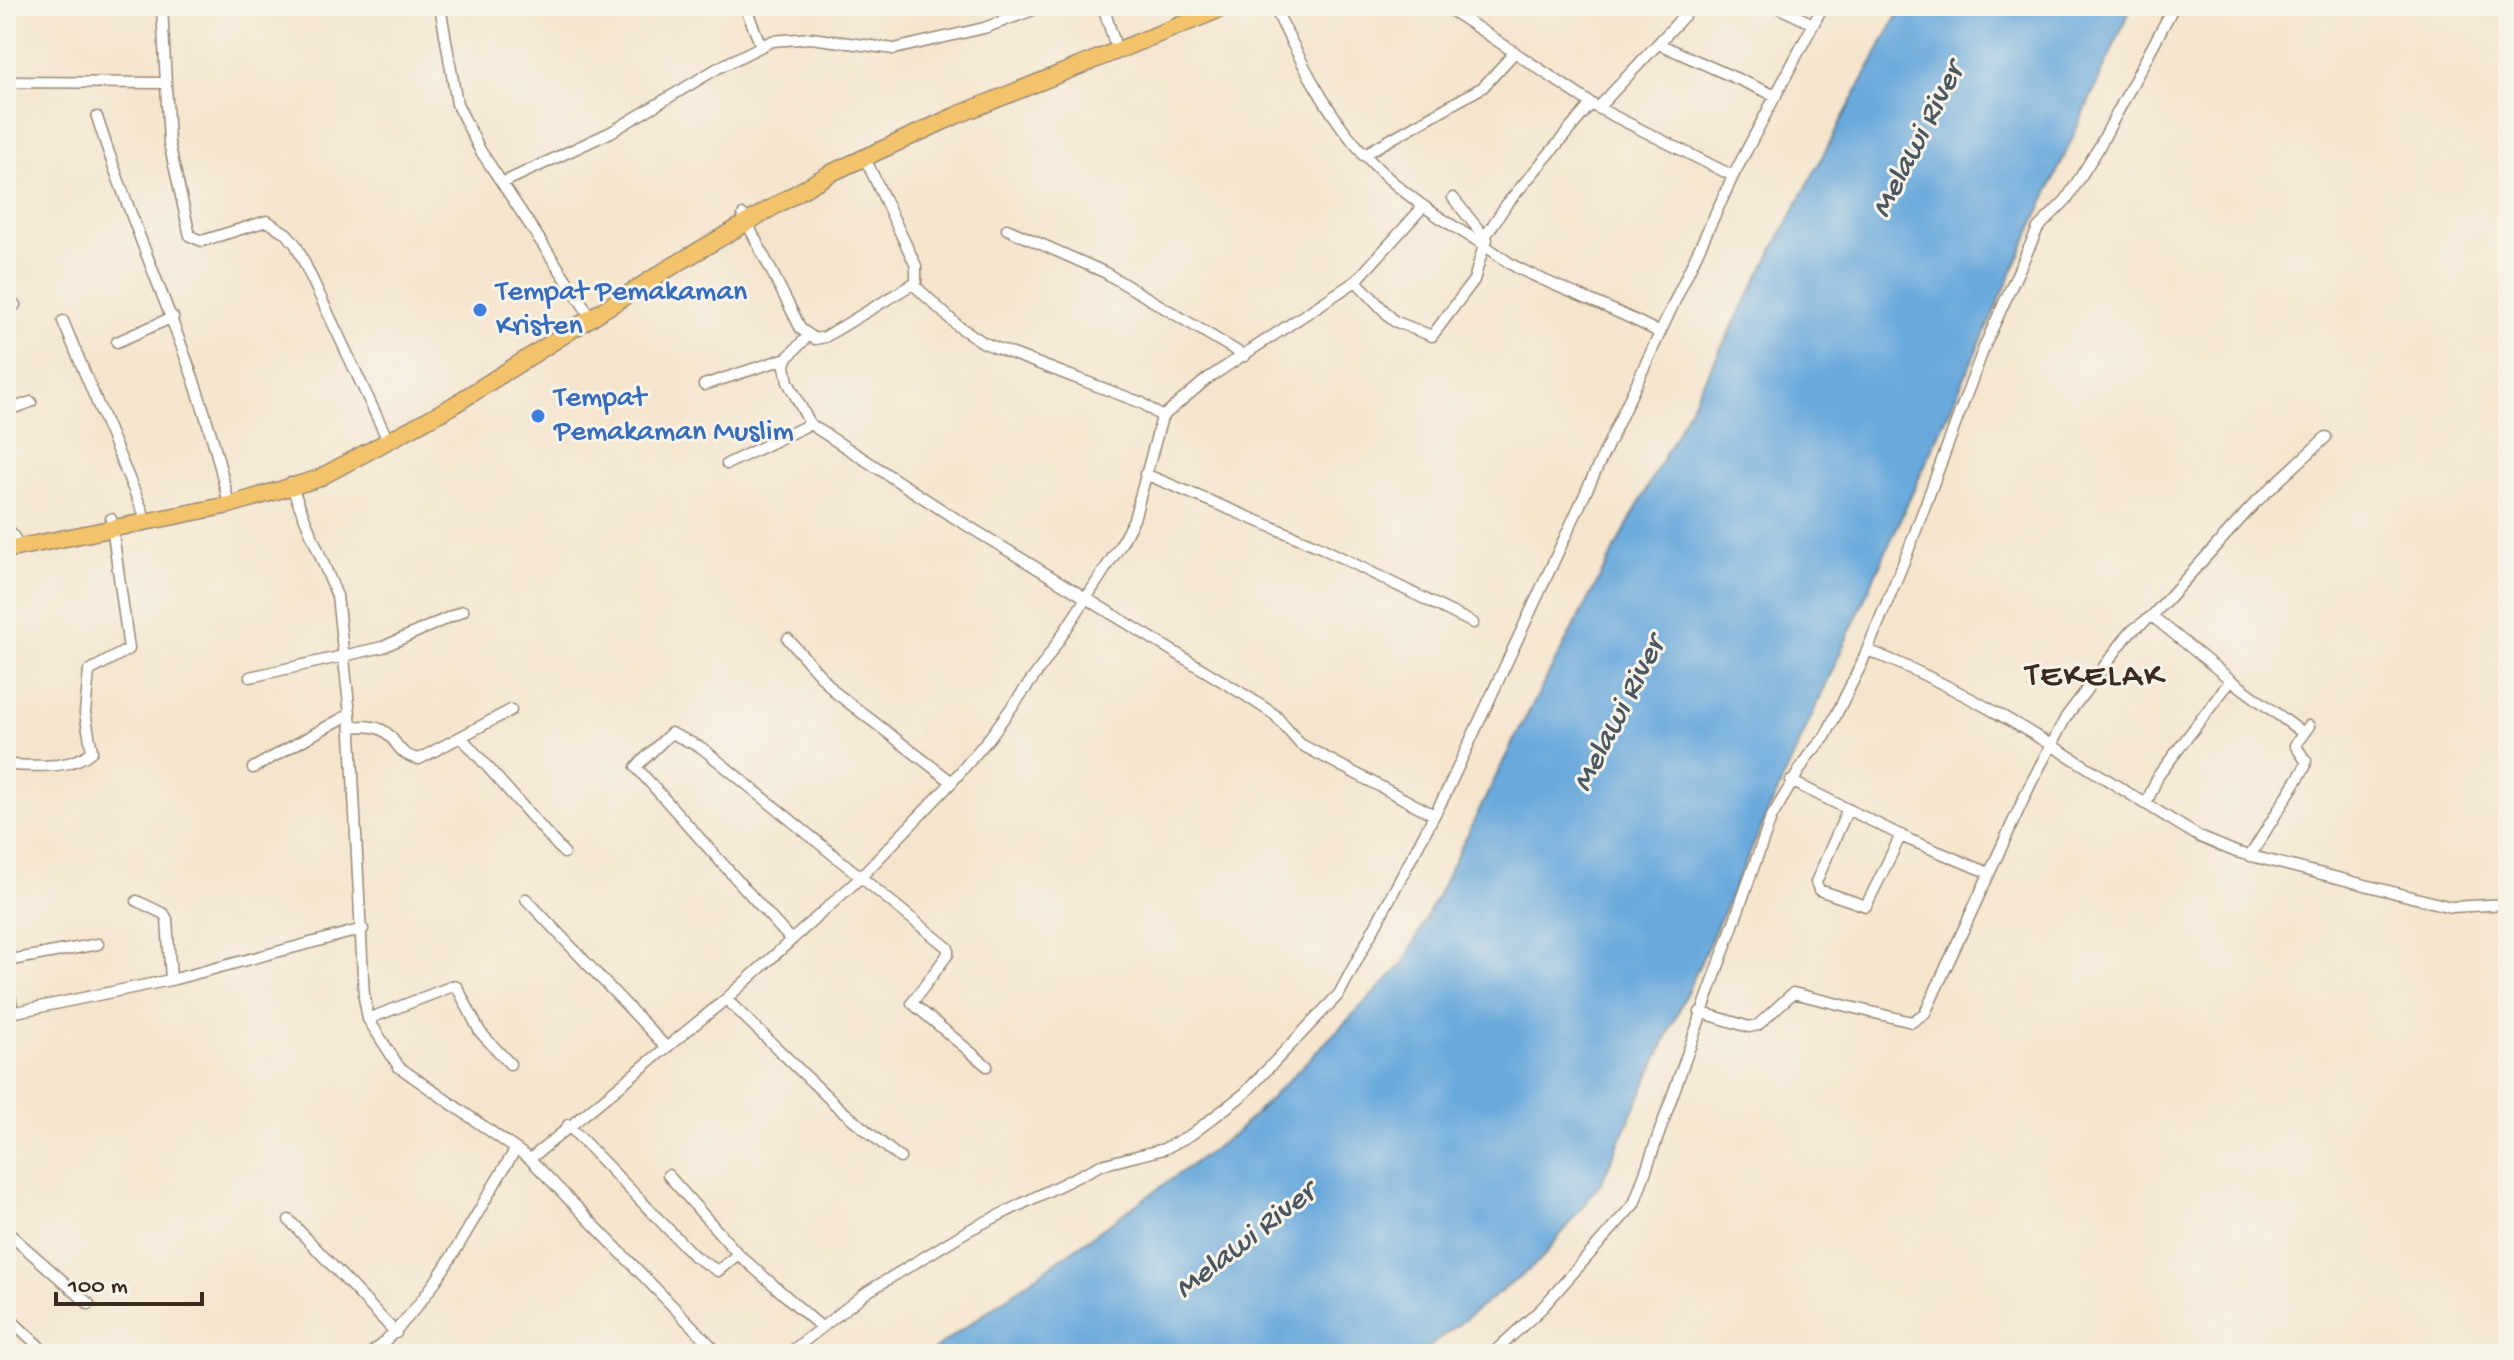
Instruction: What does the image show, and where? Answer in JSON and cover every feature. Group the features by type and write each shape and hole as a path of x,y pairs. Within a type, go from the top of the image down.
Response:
{"main road":[{"path":"111,522 143,512 290,486 445,402 587,311 860,149 1114,41 1206,6"},
{"path":"10,540 290,486 449,408 745,219 864,156 1228,6"}],"street":[{"path":"162,6 169,143 190,236 202,241 267,221 287,234 330,313 385,434"},
{"path":"440,6 457,104 502,183 587,311"},
{"path":"745,6 761,46"},
{"path":"502,183 611,132 718,68 761,46 785,38 811,38 894,49 984,28 1044,6"},
{"path":"1103,6 1114,41"},
{"path":"1274,6 1325,106 1363,155 1385,178 1441,221 1482,239"},
{"path":"1445,6 1595,106 1733,176"},
{"path":"1356,281 1394,321 1432,336 1474,280 1482,239 1506,205 1595,106 1661,45 1693,6"},
{"path":"1775,6 1813,24"},
{"path":"788,1354 867,1292 969,1230 1101,1165 1164,1149 1225,1111 1339,994 1434,815 1733,176 1823,6"},
{"path":"1492,1354 1542,1308 1634,1204 1771,818 1791,781 1825,737 1867,650 1907,554 1985,345 2038,228 2066,200 2098,149 2174,6"},
{"path":"1661,45 1776,96"},
{"path":"1363,155 1483,87 1515,52"},
{"path":"6,82 164,83"},
{"path":"97,117 116,178 173,317 207,413 227,496"},
{"path":"864,156 916,266 914,285"},
{"path":"1453,198 1482,239 1497,254 1521,270 1613,307 1660,333"},
{"path":"530,1159 726,999 859,879 952,782 990,737 1087,601 1134,519 1162,417 1179,400 1356,281 1423,207"},
{"path":"745,219 801,329 808,336 825,337 914,285"},
{"path":"1007,229 1104,272 1245,356"},
{"path":"914,285 958,326 984,343 1142,403 1162,417"},
{"path":"117,342 173,317"},
{"path":"63,321 143,512"},
{"path":"704,385 787,358 808,336"},
{"path":"787,358 788,382 810,424 884,474 1025,558 1087,601 1275,715 1300,744 1434,815"},
{"path":"6,411 31,402"},
{"path":"727,464 810,424"},
{"path":"1700,1012 1749,1027 1758,1025 1793,993 1912,1022 1925,1013 1989,873 2066,717 2130,632 2152,616 2255,503 2326,437"},
{"path":"1145,474 1320,547 1473,623"},
{"path":"290,486 337,596 351,727 364,997 368,1019 399,1067 530,1159 719,1354"},
{"path":"6,765 58,765 79,761 92,751 85,713 89,671 129,649 111,522"},
{"path":"250,677 383,647 463,611"},
{"path":"2152,616 2231,680 2306,730 2295,747 2306,764 2250,856"},
{"path":"788,639 836,693 952,782"},
{"path":"1867,650 1942,683 2200,837 2250,856 2451,907 2508,904"},
{"path":"2146,804 2158,776 2231,680"},
{"path":"351,727 373,724 410,756 419,759 511,710"},
{"path":"253,768 350,714"},
{"path":"791,940 719,863 636,764 671,733 684,737 948,948 948,954 912,1003 987,1066"},
{"path":"461,737 564,853"},
{"path":"1791,781 1901,835 1989,873"},
{"path":"1848,809 1816,882 1819,890 1866,906 1901,835"},
{"path":"526,899 665,1046"},
{"path":"137,901 164,914 167,919 171,980"},
{"path":"6,976 10,1013 171,980 363,929"},
{"path":"6,961 98,944"},
{"path":"368,1019 457,987 480,1032 510,1064"},
{"path":"726,999 839,1108 900,1158"},
{"path":"568,1125 676,1238 710,1268 718,1271 738,1254"},
{"path":"370,1354 396,1333 440,1276 516,1149"},
{"path":"668,1175 738,1254 821,1327"},
{"path":"289,1220 396,1333"},
{"path":"6,1231 89,1304"},
{"path":"6,1315 47,1354"}],"water":[{"name":"Melawi River","path":"1902,6 2132,6 1601,1183 1539,1262 1420,1354 928,1354 1237,1132 1404,963 1515,738"}],"place":[{"name":"Tempat Pemakaman Kristen","path":"480,310"},
{"name":"Tempat Pemakaman Muslim","path":"538,416"}],"district":[{"name":"TEKELAK","path":"2095,678"}]}
